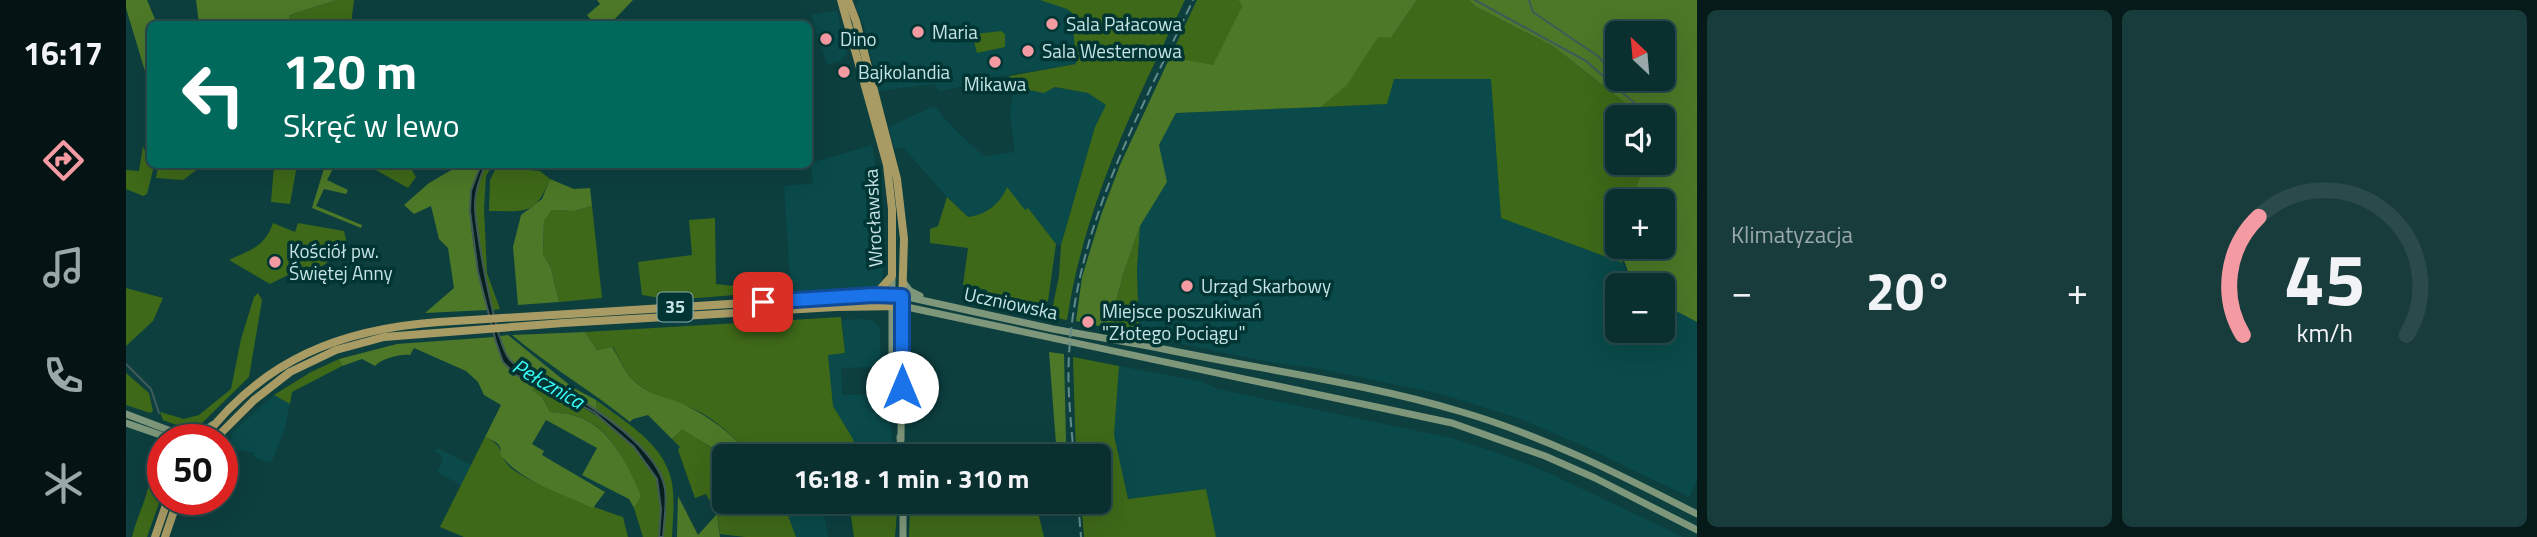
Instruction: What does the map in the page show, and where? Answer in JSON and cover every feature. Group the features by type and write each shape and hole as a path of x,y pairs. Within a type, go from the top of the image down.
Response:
{"main road":[{"name":"Wrocławska","path":"841,0 887,165 892,209 892,295 901,322 901,444"},
{"name":"Wrocławska","path":"848,0 895,171 902,220 904,283 902,296 892,319 892,378 901,440"},
{"path":"874,295 892,276"},
{"path":"904,283 912,293 930,302"},
{"name":"35","path":"216,424 228,410 275,372 324,345 376,329 789,305 892,295"},
{"name":"Uczniowska","path":"892,295 1415,399 1507,426 1577,454 1697,514"},
{"name":"35","path":"789,305 897,306"},
{"path":"866,306 881,309 892,319"},
{"name":"Uczniowska","path":"897,306 1451,423 1500,439 1595,478 1697,530"},
{"path":"901,322 919,309"},
{"name":"35","path":"230,424 260,394 290,372 314,360 336,350 439,326"},
{"path":"1175,364 1175,355 1180,352"},
{"path":"1329,396 1335,390 1330,382"},
{"path":"213,424 228,410"},
{"path":"126,414 152,424"},
{"path":"126,423 147,430"},
{"path":"903,514 903,537"},
{"path":"155,537 163,515"},
{"path":"165,537 173,515"}],"shaded area":[{"path":"859,0 1112,0 1111,59 973,80 968,85 940,91 934,84 879,91 864,26 855,5"},
{"path":"837,11 847,54 841,60 827,65 811,15"},
{"path":"1394,79 1491,79 1501,218 1605,256 1605,259 1623,263 1628,273 1605,273 1605,343 1675,343 1675,310 1697,322 1697,480 1689,497 1586,447 1518,418 1441,394 1139,335 1137,270 1140,226 1167,182 1159,145 1177,113 1386,104"},
{"path":"1014,87 1044,93 1055,87 1088,93 1107,105 1095,127 1061,245 1056,244 1007,188 1003,199 978,216 968,217 903,147 895,149 889,127 934,106 958,133 984,156 1015,152 1010,114"},
{"path":"872,145 883,209 882,281 876,287 791,293 784,186 813,183 812,163"},
{"path":"842,320 872,320 880,328 881,381 874,381 873,367 841,368 842,395 887,395 893,444 855,444 833,406 828,355 845,353"},
{"path":"1119,366 1203,382 1217,389 1451,438 1549,473 1683,537 1216,537 1206,489 1128,499 1114,435"},
{"path":"274,395 290,404 285,428 271,463 254,457 254,453 238,450 238,427"},
{"path":"437,448 471,465 461,485 437,472 443,461 441,455 434,451"},
{"path":"787,514 824,514 828,537 796,537"}],"green space":[{"path":"126,0 147,0 156,21 147,21 147,75 144,68"},
{"path":"196,0 337,0 290,15 288,21 199,21"},
{"path":"337,0 354,0 351,21 288,21 290,15"},
{"path":"597,0 633,0 613,21 592,21 587,15 600,4"},
{"path":"1040,0 1185,0 1130,116 1099,196 1075,278 1067,320 1041,315 1053,305 1059,276 1061,245 1095,127 1106,105 1088,93 1055,87 1044,93 1014,87 1009,76 1076,64 1072,13"},
{"path":"1197,0 1238,0 1242,6 1213,66 1170,57"},
{"path":"1238,0 1417,0 1391,38 1378,37 1347,85 1321,107 1176,113 1159,145 1167,182 1140,226 1109,328 1076,321 1082,277 1101,215 1120,165 1170,57 1213,65 1242,6"},
{"path":"1417,0 1469,0 1476,7 1554,47 1605,87 1605,91 1610,91 1628,105 1605,105 1605,175 1641,175 1635,189 1605,189 1605,256 1501,218 1491,79 1394,79 1387,104 1321,107 1347,84 1378,36 1391,38"},
{"path":"1469,0 1697,0 1697,322 1675,310 1675,273 1629,273 1623,259 1675,259 1675,189 1635,189 1641,175 1675,175 1675,105 1628,105 1610,91 1675,91 1675,21 1605,21 1605,87 1554,47 1476,7"},
{"path":"1001,31 1005,34 1005,47 977,53 975,34"},
{"path":"143,146 147,168 154,168 147,194 143,196 126,189 126,170 139,171"},
{"path":"158,168 199,168 183,180 156,178"},
{"path":"274,168 296,168 290,204 271,202"},
{"path":"324,168 333,168 327,180 348,190 346,194 324,189 316,206 362,225 361,228 312,208"},
{"path":"372,168 411,168 416,177 408,188"},
{"path":"455,168 480,168 473,187 471,219 474,250 488,310 425,313 454,288 448,248 439,239 431,206 414,214 404,205 429,183"},
{"path":"484,168 491,168 486,176 484,208 487,273 500,309 493,310 483,271 475,208 476,190"},
{"path":"506,168 540,171 550,179 539,200 528,209 489,211 490,180 495,170"},
{"path":"550,179 574,189 590,188 592,206 574,211 552,210 544,221 543,254 551,268 559,302 518,305 513,247 521,215 542,199"},
{"path":"1007,187 1025,210 1028,208 1056,244 1048,301 1031,316 984,308 987,290 963,285 968,248 930,243 930,229 938,226 947,197 968,217 981,214 992,207"},
{"path":"592,206 602,298 559,302 551,268 543,254 544,221 552,210 574,211"},
{"path":"715,218 716,284 742,287 784,285 785,291 672,300 642,295 638,262 692,255 689,220"},
{"path":"273,223 295,232 298,223 344,231 347,244 324,265 292,277 288,275 270,284 229,260 261,243"},
{"path":"1140,226 1137,270 1139,335 1109,328"},
{"path":"126,288 163,298 153,321 126,346"},
{"path":"258,293 262,300 249,377 203,422 173,424 163,420 160,412 184,419 199,415 231,389 241,339 254,297"},
{"path":"841,317 845,353 828,355 833,406 855,444 740,444 711,419 692,408 644,389 627,373 613,347 597,350 585,332"},
{"path":"585,332 597,350 612,347 627,373 640,386 706,416 739,444 712,444 712,448 682,429 672,439 648,415 630,422 512,335"},
{"path":"508,335 572,387 596,400 597,410 519,368 507,357 500,336"},
{"path":"494,337 516,375 535,384 532,390 542,397 550,412 569,414 585,420 607,436 630,471 641,496 634,508 629,499 582,475 597,448 546,420 532,444 544,451 542,455 605,492 593,508 530,480 509,464 500,454 499,445 485,437 501,405 484,395 478,382 466,371 414,348 410,355 392,357 375,366 362,359 342,366 339,359 397,344"},
{"path":"1049,352 1064,354 1066,441 1066,444 1056,444"},
{"path":"1073,357 1119,366 1114,435 1128,499 1206,489 1216,537 1084,537 1082,514 1111,514 1111,444 1076,444"},
{"path":"339,359 342,366 292,392 290,404 274,395 311,372"},
{"path":"126,373 149,393 153,411 150,413 126,405"},
{"path":"535,384 568,399 605,421 637,448 657,478 661,507 659,537 643,537 634,508 640,496 630,471 607,436 585,419 550,412 542,397 531,390"},
{"path":"596,400 638,431 664,460 673,487 672,537 663,537 665,487 655,465 637,444 597,410"},
{"path":"682,428 712,448 712,505 706,494 695,498 678,450 680,447 672,439"},
{"path":"485,437 498,447 508,465 528,479 623,517 628,537 464,537 440,527"},
{"path":"147,494 147,515 155,515 147,537 132,537"},
{"path":"678,496 698,535 717,514 720,537 677,537"},
{"path":"717,514 787,514 796,537 745,537 720,534"},
{"path":"851,514 897,514 895,537 854,537"},
{"path":"910,514 1038,514 1044,537 909,537"}],"water":[{"name":"Pełcznica","path":"480,168 484,168 476,195 476,219 487,286 504,350 510,360 521,369 574,397 623,430 651,459 665,489 663,537 659,537 661,509 657,479 634,447 595,413 559,393 516,375 503,362 478,272 470,211 471,191"}],"waterway":[{"path":"1475,0 1586,61 1637,105"},
{"path":"1529,0 1533,12 1599,57 1605,64"},
{"path":"126,364 151,389 159,413"}],"railway":[{"path":"1073,444 1069,355 1074,308 1084,262 1113,172 1193,0"},
{"path":"1079,514 1081,537"}],"place":[{"name":"Sala Pałacowa","path":"1052,24"},
{"name":"Maria","path":"918,32"},
{"name":"Dino","path":"826,39"},
{"name":"Sala Westernowa","path":"1028,51"},
{"name":"Mikawa","path":"995,62"},
{"name":"Bajkolandia","path":"844,72"},
{"name":"Kościół pw. Świętej Anny","path":"275,262"},
{"name":"Urząd Skarbowy","path":"1187,286"},
{"name":"Miejsce poszukiwań \"Złotego Pociągu\"","path":"1088,322"}],"route":[{"path":"763,302 874,295 902,296 902,387"}]}
